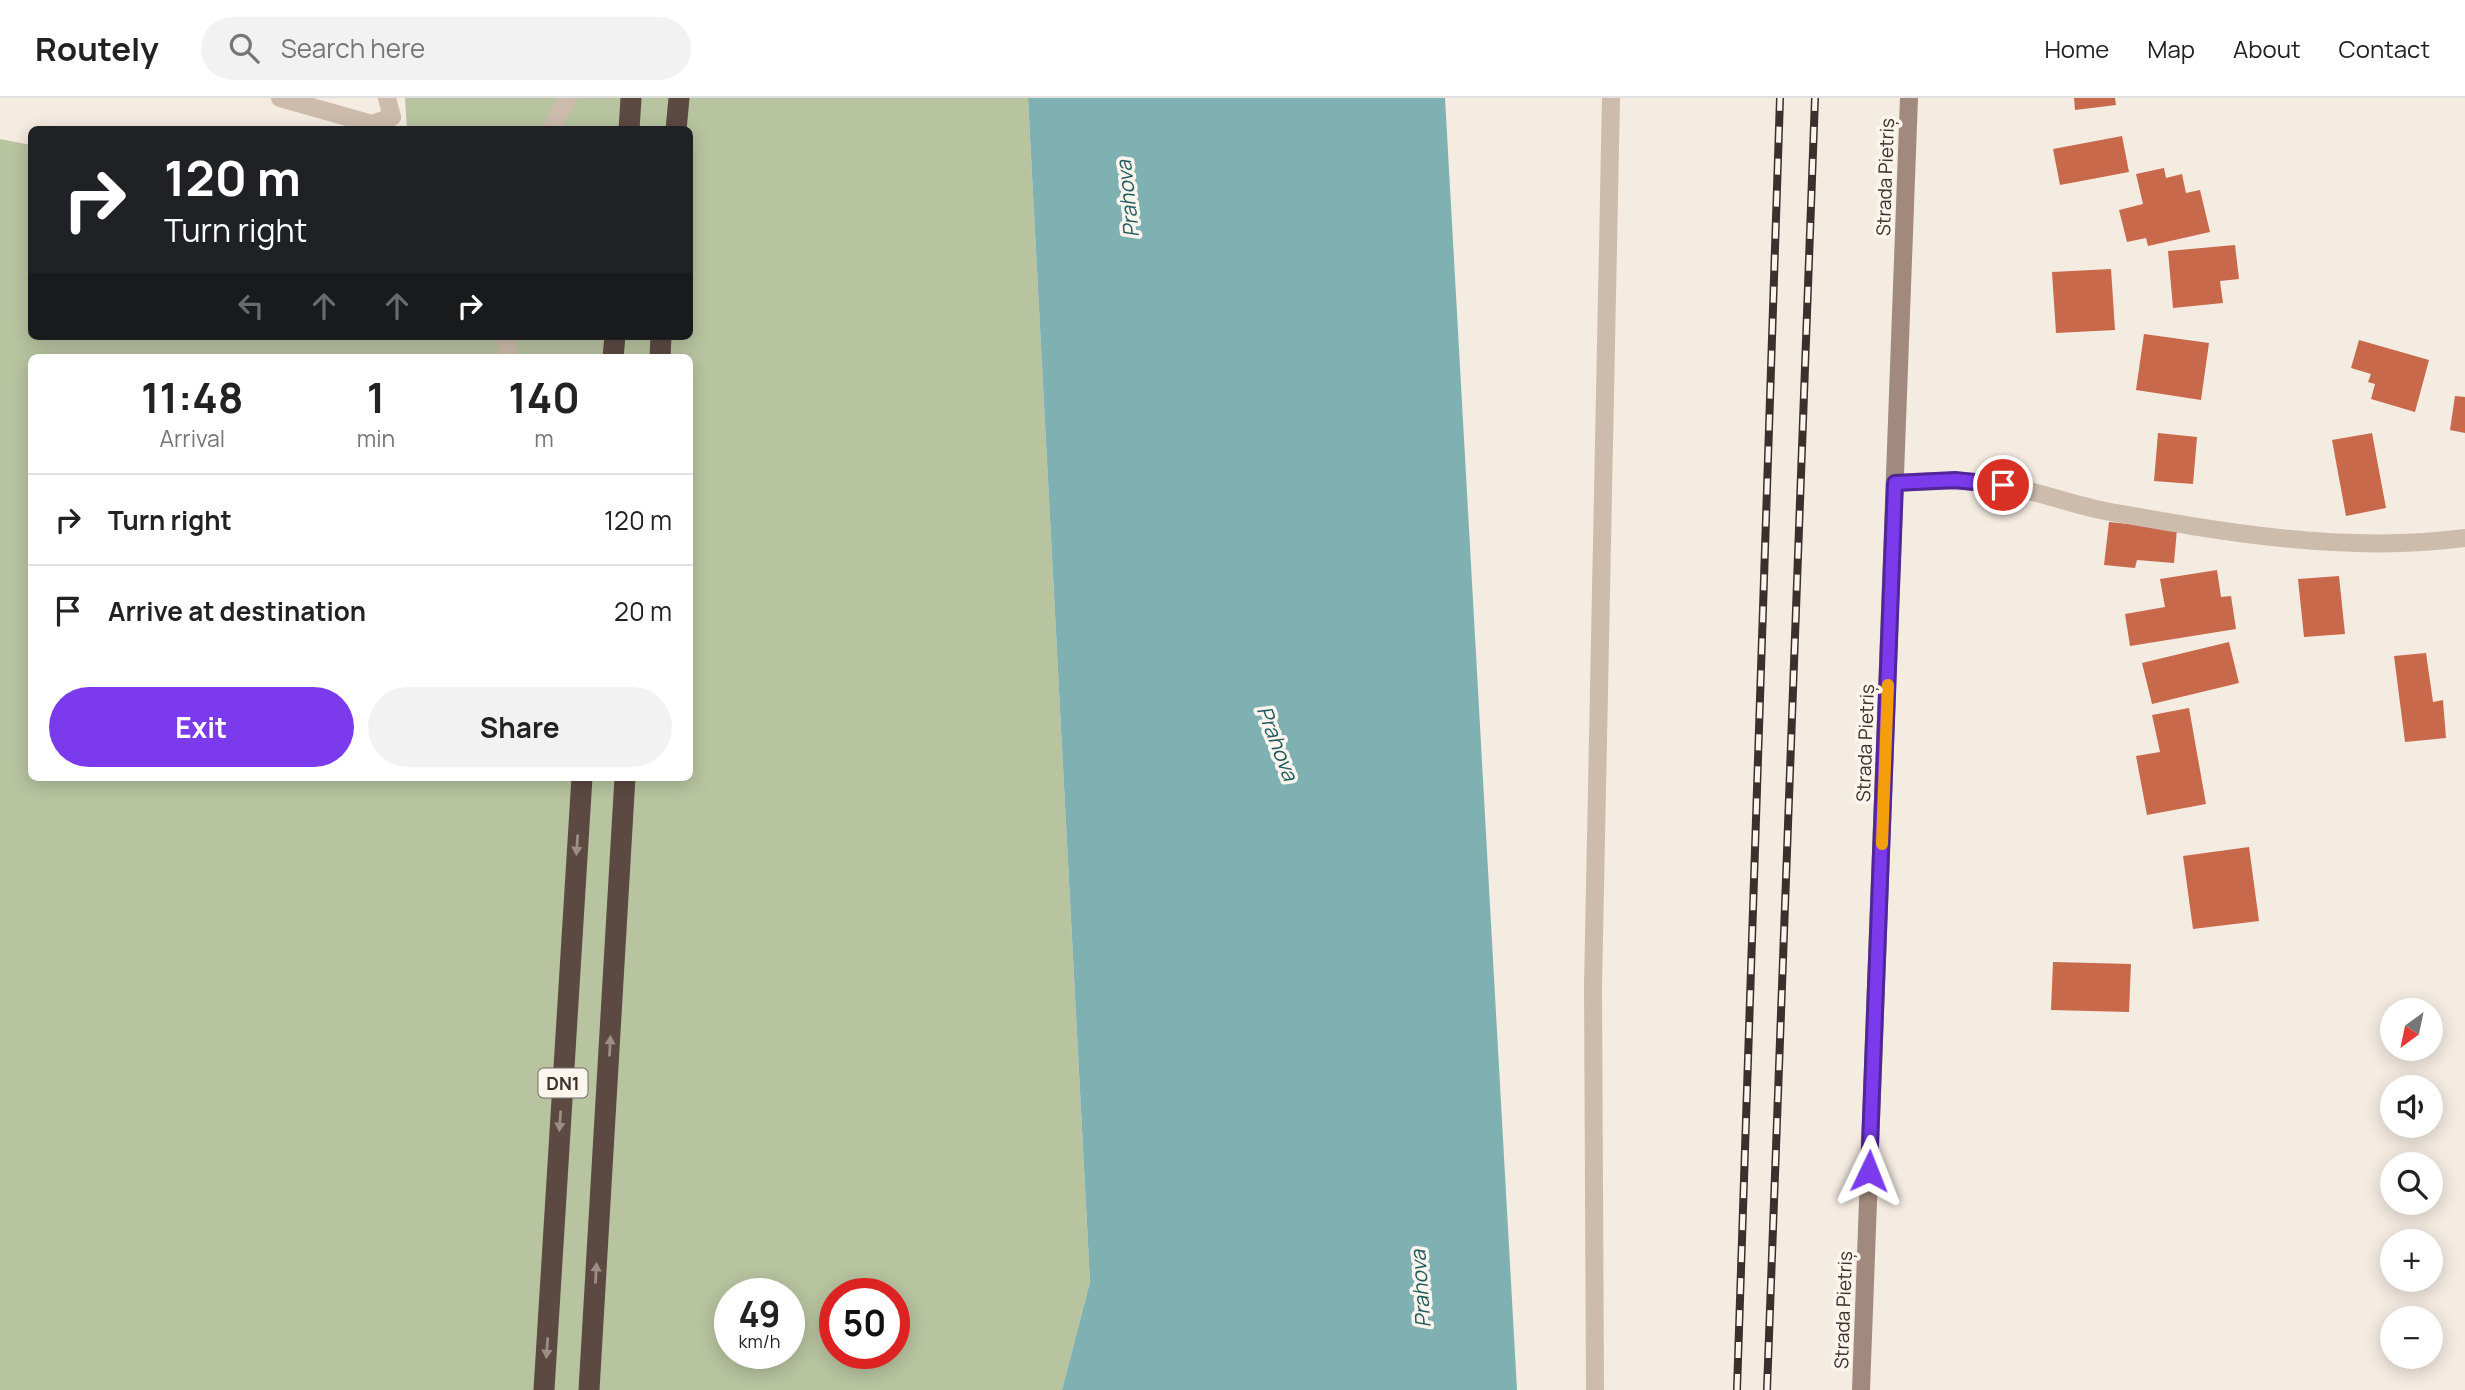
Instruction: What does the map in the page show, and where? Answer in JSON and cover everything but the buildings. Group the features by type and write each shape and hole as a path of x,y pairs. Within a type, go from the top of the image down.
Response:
{"highway":[{"path":"629,126 631,98"},
{"path":"676,126 679,98"},
{"name":"DN1","path":"544,1390 582,781"},
{"name":"DN1","path":"589,1390 625,781"}],"main road":[{"name":"Strada Pietriș","path":"1861,1390 1909,98"}],"street":[{"path":"280,98 372,124 391,117 387,98"},
{"path":"553,126 568,98"},
{"path":"1595,1390 1593,986 1611,98"},
{"path":"1895,483 1955,480 2003,485 2102,510 2245,534 2367,544 2465,538"}],"green space":[{"path":"405,98 1028,98 1090,1282 1062,1390 0,1390 0,139 28,144 28,340 693,340 693,126 407,126"}],"water":[{"name":"Prahova","path":"1028,98 1445,98 1517,1390 1062,1390 1090,1282"}],"railway":[{"path":"1737,1390 1780,98"},
{"path":"1767,1390 1815,98"}],"slow traffic":[{"path":"1882,844 1888,685"}],"route":[{"path":"1869,1171 1895,483 1955,480 2003,485"}]}
